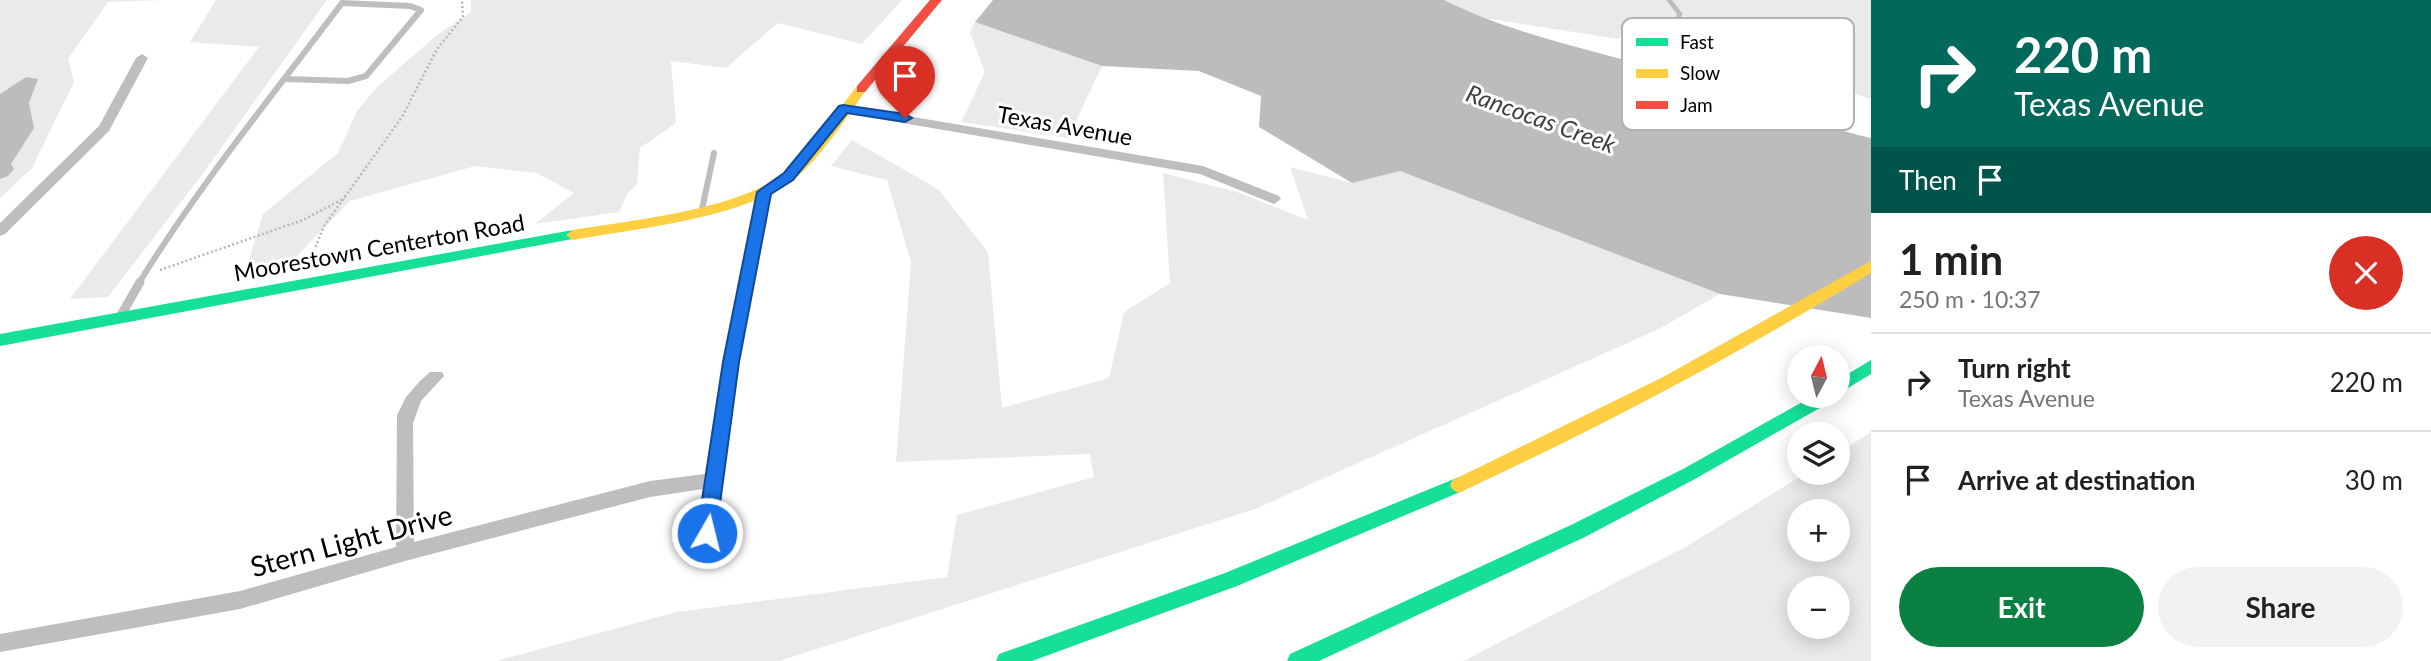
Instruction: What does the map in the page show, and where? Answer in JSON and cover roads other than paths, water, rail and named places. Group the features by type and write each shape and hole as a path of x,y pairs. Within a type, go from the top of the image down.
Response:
{"main road":[{"name":"Moorestown Centerton Road","path":"0,340 660,219 764,192 789,177 936,0"},
{"path":"1006,661 1227,582 1443,493 1632,403 1787,318 1871,266"},
{"path":"1850,380 1871,366"},
{"path":"1297,661 1578,531 1689,474 1805,408"}],"street":[{"path":"0,231 104,128 142,58"},
{"name":"Texas Avenue","path":"843,109 1203,170 1274,199"},
{"path":"702,552 738,318 764,192"},
{"path":"405,552 404,423 412,400 436,376"},
{"name":"Stern Light Drive","path":"0,643 240,600 405,552 650,489 714,480"}],"lane":[{"path":"120,317 143,274 285,79 342,4 410,6 421,10 366,76 348,81 285,79"},
{"path":"702,209 714,153"}],"water":[{"name":"Rancocas Creek","path":"993,0 1444,0 1504,25 1622,59 1622,130 1841,130 1871,138 1871,318 1720,294 1400,171 1352,183 1259,127 1261,96 1199,71 1102,66 975,22"},
{"path":"26,77 38,79 29,103 34,128 11,164 14,169 8,176 0,179 0,94"}],"waterway":[{"path":"1669,0 1680,14 1678,18"}]}
